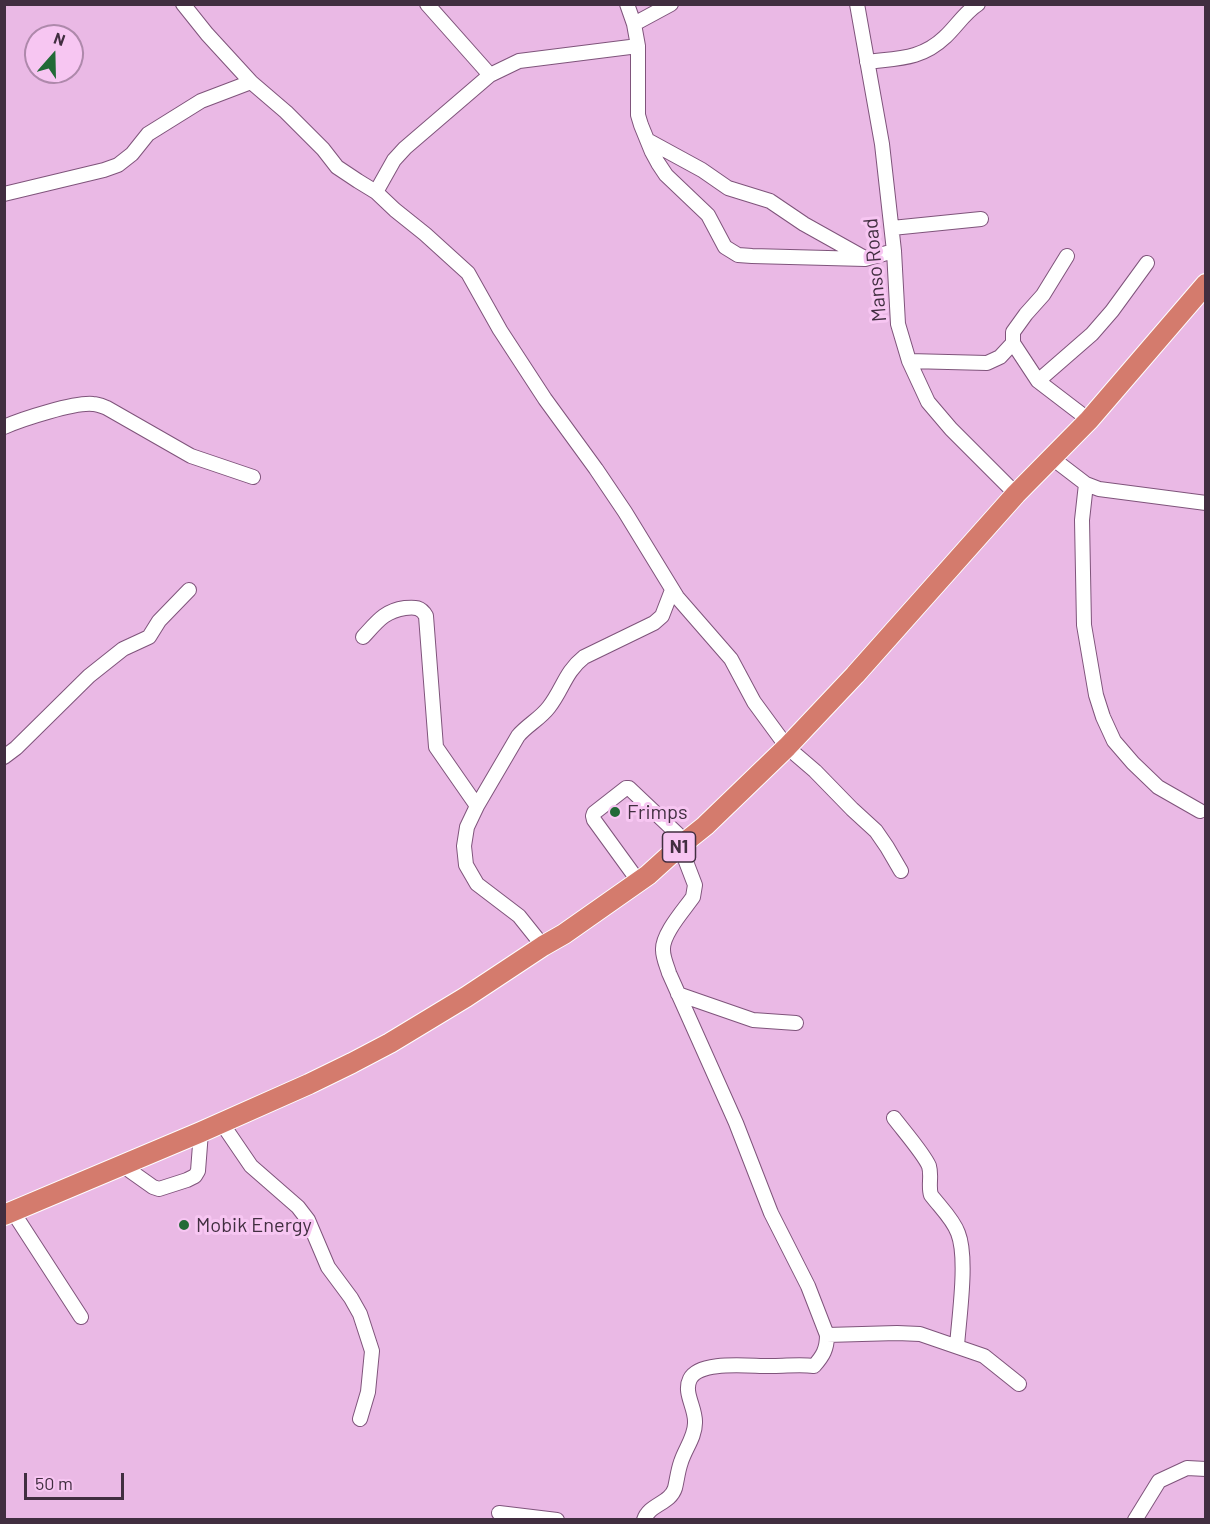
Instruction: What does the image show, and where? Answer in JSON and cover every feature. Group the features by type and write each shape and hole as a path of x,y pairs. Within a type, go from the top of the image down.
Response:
{"highway":[{"name":"N1","path":"9,1214 309,1084 371,1053 466,997 639,882 705,826 787,747 855,675 1016,494 1089,420 1206,284"}],"street":[{"path":"183,4 251,82 286,112 338,167 376,192 468,273 500,330 544,399 602,477 672,590 731,659 754,702 787,747 876,831 901,871"},
{"path":"427,4 490,75"},
{"path":"627,4 638,46 639,115 647,140 657,163 666,175 708,215 725,247 738,255 865,259 894,251"},
{"path":"634,24 671,4"},
{"name":"Manso Road","path":"857,4 882,144 892,228 898,324 909,361 928,402 951,429 1016,494"},
{"path":"867,62 912,57 925,52 943,39 978,4"},
{"path":"376,192 394,160 405,148 490,75 519,61 638,46"},
{"path":"4,194 118,165 132,154 148,134 157,128 201,101 251,82"},
{"path":"647,140 694,165 728,188 770,201 865,259"},
{"path":"892,228 981,219"},
{"path":"1067,256 1043,296 1013,332 1013,343 1038,381 1089,420"},
{"path":"1038,381 1092,334 1148,263"},
{"path":"909,361 987,363 1000,357 1013,343"},
{"path":"4,427 16,421 59,409 94,404 107,408 191,456 253,477"},
{"path":"1052,458 1086,484 1099,489 1206,503"},
{"path":"1086,484 1082,520 1084,625 1096,694 1103,717 1114,741 1133,763 1158,787 1200,811"},
{"path":"4,757 24,741 89,676 123,649 149,637 159,621 189,590"},
{"path":"543,946 519,916 477,884 466,865 464,846 467,827 518,736 547,710 575,664 584,657 654,623 662,616 672,590"},
{"path":"363,637 393,610 414,607 422,610 426,616 436,747 477,806"},
{"path":"639,882 594,820 594,813 626,788 629,788 683,844 695,891 663,943 669,973 736,1123 771,1213 808,1286 827,1335 823,1357 814,1366 800,1364 733,1365 706,1368 694,1373 689,1381 688,1391 696,1421 680,1462 674,1491 669,1498 646,1514 644,1520"},
{"path":"678,994 753,1020 796,1023"},
{"path":"894,1118 927,1161 931,1178 929,1191 958,1232 963,1250 957,1346"},
{"path":"220,1122 251,1166 298,1207 308,1220 328,1267 360,1314 372,1351 368,1392 360,1419"},
{"path":"122,1165 159,1189 187,1180 195,1176 198,1171 201,1132"},
{"path":"9,1214 81,1317"},
{"path":"827,1335 911,1333 930,1337 984,1356 1019,1384"},
{"path":"1135,1520 1159,1482 1187,1468 1206,1469"},
{"path":"499,1513 557,1520"}],"place":[{"name":"Frimps","path":"615,812"},
{"name":"Mobik Energy","path":"184,1225"}]}
